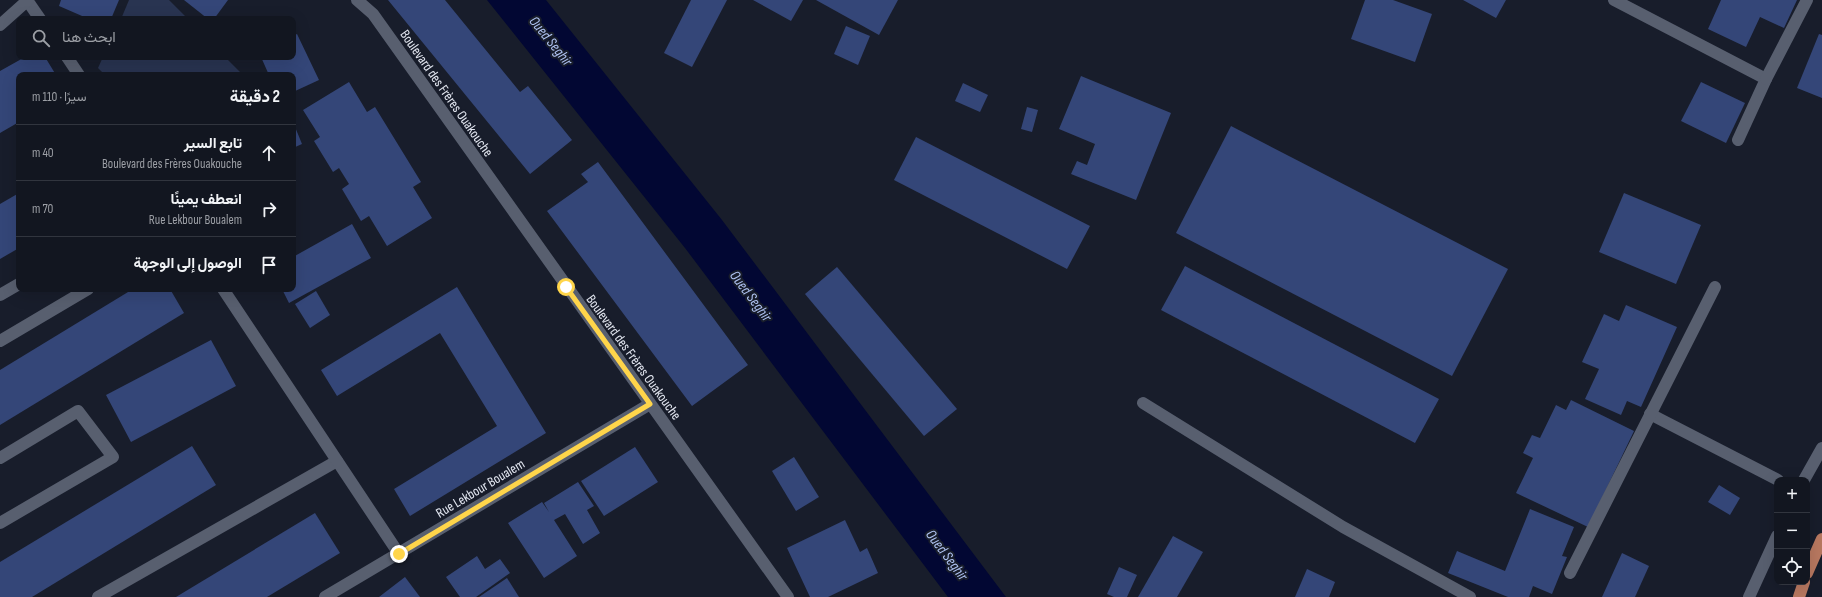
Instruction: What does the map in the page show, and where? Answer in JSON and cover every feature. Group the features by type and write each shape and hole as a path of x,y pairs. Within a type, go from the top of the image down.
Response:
{"highway":[{"path":"1810,566 1822,539"},
{"path":"1799,597 1803,585"}],"street":[{"path":"0,25 28,0 38,16"},
{"name":"Boulevard des Frères Ouakouche","path":"357,0 373,14 788,597"},
{"path":"1614,0 1766,79"},
{"path":"1738,140 1766,79 1807,0"},
{"path":"69,60 77,72"},
{"path":"0,295 16,286"},
{"path":"1570,574 1715,287"},
{"path":"0,341 83,292"},
{"path":"225,292 399,554"},
{"path":"1143,403 1343,528 1470,597"},
{"name":"Rue Lekbour Boualem","path":"325,597 650,404"},
{"path":"0,458 78,411 112,457 0,523"},
{"path":"1650,414 1774,478"},
{"path":"1806,477 1822,448"},
{"path":"98,597 337,461"},
{"path":"1749,597 1774,543"}],"shaded area":[{"path":"129,0 169,0 185,16 122,16"},
{"path":"102,60 228,60 240,72 102,72 98,68"}],"water":[{"name":"Oued Seghir","path":"487,0 546,0 722,220 1006,597 948,597 685,248"}],"building":[{"path":"61,0 119,0 112,16 82,16 59,6"},
{"path":"184,0 228,0 216,16 204,16"},
{"path":"388,0 445,0 520,92 528,86 572,140 530,174"},
{"path":"691,0 727,0 692,67 664,53"},
{"path":"753,0 803,0 791,21"},
{"path":"816,0 898,0 879,35"},
{"path":"1365,0 1393,0 1432,14 1415,62 1351,39"},
{"path":"1463,0 1506,0 1496,18"},
{"path":"1721,0 1797,0 1784,28 1760,17 1746,47 1708,29"},
{"path":"846,26 870,36 858,65 834,54"},
{"path":"296,34 319,80 296,91 296,72 268,72 262,60 296,60"},
{"path":"1819,34 1822,35 1822,98 1797,88"},
{"path":"20,60 47,60 54,72 16,72 16,124 0,133 0,71"},
{"path":"1081,76 1171,113 1136,200 1071,174 1077,161 1087,165 1095,144 1059,129"},
{"path":"349,82 367,112 375,107 421,182 413,187 432,218 387,246 369,216 361,221 342,189 349,184 339,168 333,172 314,141 320,137 303,110"},
{"path":"1701,82 1745,103 1726,143 1681,121"},
{"path":"963,83 988,95 980,112 955,101"},
{"path":"1027,107 1038,110 1032,132 1021,129"},
{"path":"1231,126 1508,269 1452,376 1176,233"},
{"path":"296,129 302,144 296,147"},
{"path":"916,137 1090,226 1067,269 894,180"},
{"path":"598,162 748,365 692,406 547,211 588,182 581,174"},
{"path":"1624,193 1701,225 1676,284 1599,252"},
{"path":"16,195 16,250 0,259 0,204"},
{"path":"352,224 371,258 289,303 284,292 296,292 296,255"},
{"path":"1185,266 1439,399 1415,443 1161,310"},
{"path":"837,267 957,409 924,436 805,294"},
{"path":"457,287 546,433 410,516 394,489 497,426 440,333 337,396 321,370"},
{"path":"316,291 330,315 310,328 295,304"},
{"path":"128,292 172,292 184,313 0,425 0,370"},
{"path":"1626,305 1677,327 1641,407 1627,401 1621,415 1585,399 1599,369 1582,362 1604,314 1619,321"},
{"path":"211,340 236,386 131,442 106,395"},
{"path":"1571,400 1634,431 1588,527 1516,493 1533,458 1523,453 1532,435 1540,438 1556,405 1566,410"},
{"path":"192,446 216,485 32,597 0,597 0,562"},
{"path":"635,447 658,482 604,516 581,481"},
{"path":"794,457 819,497 796,511 772,471"},
{"path":"578,482 594,506 587,510 600,533 583,544 565,514 554,520 577,556 544,578 508,523 542,502 549,512 544,503"},
{"path":"1719,485 1740,498 1730,515 1708,502"},
{"path":"1530,509 1574,527 1562,556 1567,557 1552,594 1533,586 1529,597 1508,597 1448,573 1457,551 1505,571"},
{"path":"315,513 340,553 267,597 176,597"},
{"path":"845,520 860,552 867,548 878,573 828,597 810,597 787,548"},
{"path":"1173,536 1203,552 1177,597 1138,597"},
{"path":"1622,553 1649,566 1635,597 1602,597"},
{"path":"477,556 485,569 500,559 510,573 476,597 460,597 446,577"},
{"path":"1119,567 1137,575 1127,597 1114,597 1107,594"},
{"path":"1307,569 1335,582 1329,597 1295,597"},
{"path":"405,577 420,597 379,597"},
{"path":"507,578 519,597 479,597"}],"route":[{"path":"399,554 650,404 566,287"}]}
